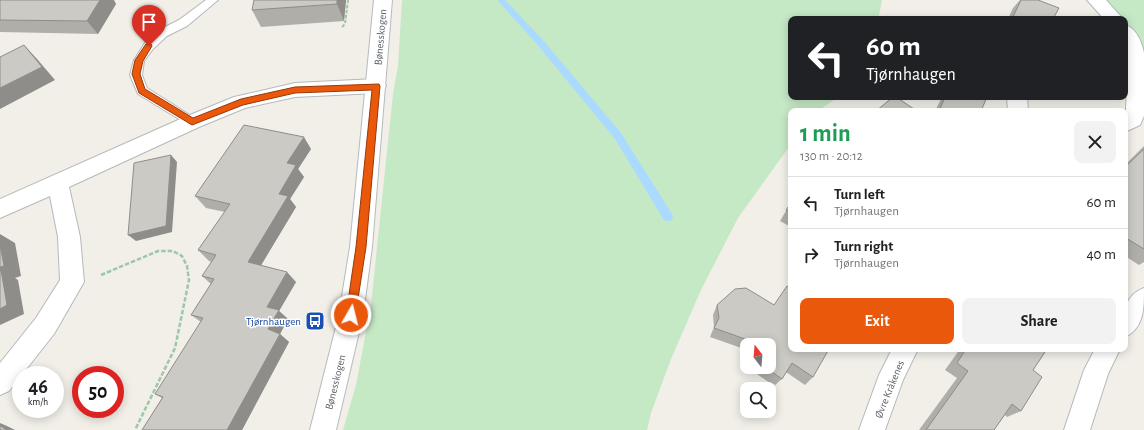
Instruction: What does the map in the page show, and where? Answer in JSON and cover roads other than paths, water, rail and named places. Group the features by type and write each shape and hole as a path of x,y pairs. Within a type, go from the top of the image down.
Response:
{"street":[{"name":"Bønesskogen","path":"323,430 351,315 361,247 383,0"},
{"path":"1096,0 1111,16"},
{"path":"1128,36 1135,53 1136,105 1133,120 1128,122"},
{"path":"0,210 192,122 241,102 295,90 376,86"},
{"path":"0,382 45,326 72,282 69,237 63,204 57,183"},
{"path":"1128,321 1144,299"},
{"name":"Øvre Kråkenes","path":"872,430 892,375 904,352"},
{"path":"1077,430 1097,370 1106,352"}],"lane":[{"path":"192,122 142,91 136,74 139,60 149,46 163,33 183,23 213,0"}],"waterway":[{"path":"501,0 539,41 618,136 668,217"}],"place":[{"name":"Tjørnhaugen","path":"315,321"}]}
